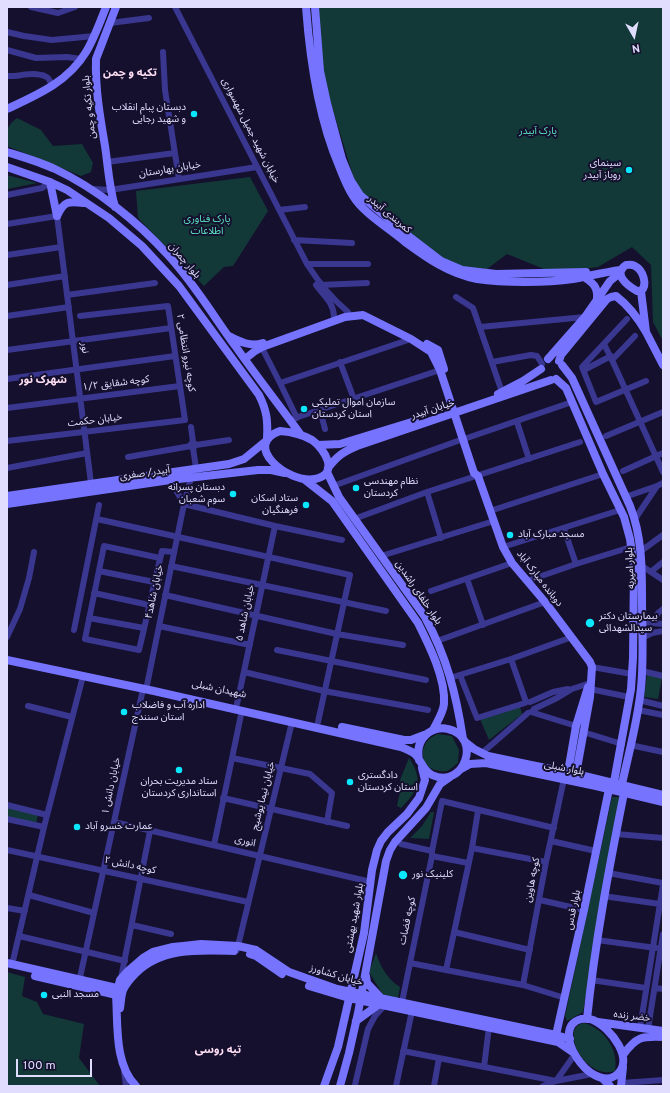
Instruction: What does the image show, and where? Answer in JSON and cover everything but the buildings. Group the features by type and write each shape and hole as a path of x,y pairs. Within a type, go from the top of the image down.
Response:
{"main road":[{"name":"بلوار تکیه و چمن","path":"7,109 38,95 59,82 74,69 86,52 106,7"},
{"name":"بلوار تکیه و چمن","path":"115,207 110,190 98,102 96,59 116,7"},
{"name":"کمربندی آبیدر","path":"306,7 314,69 324,124 332,150 346,184 353,198 367,211 417,251 455,274 477,279 543,281 584,277 600,273 620,272"},
{"name":"کمربندی آبیدر","path":"315,7 320,71 327,103 342,159 351,181 360,195 441,261 462,270 496,274 595,271 600,273"},
{"path":"93,37 96,43 103,43"},
{"path":"86,52 93,54 96,59"},
{"name":"بلوار چمران","path":"7,152 55,169 86,187 130,219 168,255 188,280 301,435"},
{"name":"بلوار چمران","path":"7,167 50,182 67,190 109,218 142,246 164,269 179,286 259,394 267,414 266,440"},
{"path":"50,182 57,216"},
{"path":"57,216 61,207 65,203 74,202 88,204"},
{"path":"641,291 631,288 622,278 620,272 626,265 636,266 642,274 644,280 644,289 641,291 646,332"},
{"name":"خیابان آبیدر","path":"327,470 335,458 344,451 456,411 502,392 523,381 543,364 585,317 610,281 620,272"},
{"path":"584,277 595,285 597,298"},
{"path":"560,363 552,358 543,364 542,376 554,380 561,375 560,355 607,299 616,296 631,309 637,317 663,365"},
{"path":"245,359 261,346 334,317 355,310 369,312 438,350 456,411"},
{"path":"227,334 240,342 261,346 345,317 363,315 411,339 432,352 456,411"},
{"name":"بلوار امیریه","path":"560,363 572,378 635,519 641,551 638,567 632,674 626,744"},
{"name":"خیابان آبیدر","path":"318,446 340,444 456,411 554,380"},
{"name":"بلوار امیریه","path":"554,380 566,388 627,526 631,547 638,567 642,622 642,672 638,710 626,744 615,785"},
{"path":"265,408 269,410 274,409 276,405 275,400"},
{"name":"دوبانده مبارک آباد","path":"456,411 474,473 478,476 503,547 512,563 572,637 592,667"},
{"path":"280,431 301,435 318,446 326,456 328,464 327,470 322,477 304,479 285,473 273,463 267,455 265,447 266,440 272,434 280,431"},
{"name":"آبیدر/ صفری","path":"7,496 239,461 250,455 266,440"},
{"name":"آبیدر/ صفری","path":"7,504 170,480 258,470 271,470 285,473"},
{"name":"بلوار خلفای راشدین","path":"327,470 333,486 335,499 418,623 438,669 443,690 444,705 430,732"},
{"name":"بلوار خلفای راشدین","path":"304,479 335,499 354,518 425,617 437,641 450,678 464,740"},
{"name":"شهیدان شبلی","path":"7,654 145,687 318,722 390,740 414,754 420,763"},
{"path":"633,658 642,658"},
{"name":"شهیدان شبلی","path":"7,660 82,676 145,687"},
{"path":"569,775 583,732 592,667"},
{"path":"569,775 576,726 585,693 590,686"},
{"path":"444,705 451,710 456,708 457,705"},
{"name":"شهیدان شبلی","path":"239,707 292,722 390,740 411,740 430,732"},
{"path":"420,763 432,775 445,777 452,776 461,770 465,764 467,749 464,740 453,730 446,728 430,732 422,739 418,753 420,763 425,780 422,793 431,793 432,799"},
{"name":"بلوار شبلی","path":"464,740 482,753 569,775 663,795"},
{"name":"بلوار شبلی","path":"461,770 470,764 486,763 569,775 615,785 624,793 663,802"},
{"name":"بلوار شهید بهشتی","path":"340,1086 348,1060 361,997 386,861 395,842 417,819 432,799 440,784 452,776"},
{"name":"بلوار قدس","path":"556,1035 596,851 615,785"},
{"name":"بلوار شهید بهشتی","path":"324,1086 338,1047 364,934 377,850 381,841 388,832 414,806 422,793"},
{"path":"587,1019 603,896 624,793"},
{"name":"خیابان کشاورز","path":"119,992 120,980 143,958 153,952 172,946 201,944 256,950 288,972 349,995 412,1011 489,1027 504,1027 569,1037"},
{"name":"خیابان کشاورز","path":"119,992 140,970 161,956 186,951 238,948"},
{"path":"9,966 78,984 119,992 118,1023 120,1053 123,1065 132,1082 136,1086"},
{"path":"356,1021 381,1003 367,983 365,974"},
{"name":"خیابان کشاورز","path":"381,1003 402,1002 504,1027 558,1042 574,1054"},
{"path":"560,1018 569,1037"},
{"path":"622,1085 623,1064 623,1055 614,1038 598,1022 587,1019 574,1022 571,1026 569,1037 570,1045 574,1054 583,1066 592,1074 602,1078 612,1078 621,1069 623,1064"},
{"name":"خضر زنده","path":"598,1022 663,1031"},
{"name":"خضر زنده","path":"623,1055 633,1042 645,1037 663,1037"},
{"path":"602,1078 610,1086"}],"street":[{"path":"31,7 58,13 75,7"},
{"name":"خیابان شهید جمیل شهسواری","path":"175,7 307,264 320,285 348,312"},
{"path":"110,23 149,18"},
{"path":"7,32 52,40 93,37"},
{"path":"7,50 36,58 68,57 81,59"},
{"path":"163,52 165,90 179,179"},
{"path":"7,76 41,74 48,78 52,86"},
{"path":"107,162 175,153"},
{"name":"خیابان بهارستان","path":"86,187 98,190 110,190 257,167"},
{"path":"7,195 42,188 50,182"},
{"path":"279,210 305,207"},
{"path":"7,224 57,216"},
{"name":"نور","path":"57,216 91,483"},
{"path":"294,240 352,242"},
{"path":"7,255 61,247"},
{"path":"307,264 368,264"},
{"name":"خیابان شهید جمیل شهسواری","path":"307,264 315,284 333,305 334,317"},
{"path":"7,285 65,276"},
{"path":"67,295 155,283"},
{"path":"320,285 367,283"},
{"path":"456,297 473,308 502,392"},
{"name":"کوچه نیرو انتظامی ۲","path":"80,316 168,306 185,420"},
{"path":"7,316 69,307"},
{"path":"480,327 585,317"},
{"path":"627,319 582,367 596,402 646,381"},
{"path":"7,350 171,328"},
{"path":"584,370 612,358 635,336"},
{"path":"280,383 411,339"},
{"path":"604,344 612,358 663,472"},
{"path":"261,346 296,418 440,370"},
{"path":"492,362 532,355 537,356 543,364"},
{"path":"7,379 175,356"},
{"path":"340,362 354,399"},
{"name":"کوچه شقایق ۱/۲","path":"7,408 180,386"},
{"path":"333,486 572,402"},
{"path":"320,410 325,429"},
{"path":"606,436 663,412"},
{"name":"خیابان حکمت","path":"7,441 185,420"},
{"path":"517,422 529,459"},
{"path":"190,427 196,468"},
{"path":"128,457 229,440"},
{"path":"354,518 427,492 580,442"},
{"path":"7,468 87,453"},
{"path":"623,471 663,453"},
{"path":"490,511 603,474"},
{"name":"خیابان شاهد۴","path":"145,687 184,504 191,478"},
{"path":"170,480 184,504 275,526 342,540"},
{"path":"625,497 660,484"},
{"path":"635,519 660,484"},
{"path":"427,492 441,538"},
{"path":"74,630 99,505"},
{"path":"503,547 564,529 620,510"},
{"path":"97,519 350,575 330,661 318,722"},
{"path":"381,556 494,522"},
{"name":"خیابان شاهد ۵","path":"214,845 232,758 244,672 275,526"},
{"path":"564,529 576,564"},
{"path":"641,551 663,535"},
{"path":"160,558 104,546 85,639 139,650 162,550 174,552"},
{"path":"527,581 631,547"},
{"path":"7,638 20,609 29,578 34,552"},
{"path":"653,570 663,562"},
{"path":"431,591 512,563"},
{"path":"171,566 386,611"},
{"path":"638,567 663,580"},
{"path":"99,571 154,582"},
{"path":"467,579 483,625"},
{"path":"94,594 149,605"},
{"path":"165,595 337,634 403,645"},
{"path":"437,641 544,602"},
{"path":"653,623 658,613 663,610"},
{"path":"89,618 144,628"},
{"path":"642,622 663,624"},
{"path":"159,626 250,645"},
{"path":"642,638 652,633 663,631"},
{"path":"450,678 511,659 572,637"},
{"path":"277,650 426,680"},
{"path":"511,659 527,702 534,706 531,712"},
{"path":"592,667 632,674"},
{"path":"244,672 324,691 428,710"},
{"path":"642,672 663,676"},
{"path":"460,674 477,718 553,692 590,686 629,697"},
{"path":"9,966 19,936 44,827 82,676"},
{"name":"خیابان دانش ۱","path":"78,984 145,687"},
{"path":"482,753 531,712 572,689"},
{"path":"639,700 663,706"},
{"path":"527,702 523,708 524,711 576,726"},
{"path":"28,706 72,717"},
{"path":"638,710 663,715"},
{"name":"خیابان نیما یوشیج","path":"238,948 292,722"},
{"path":"583,732 626,744 663,752"},
{"path":"232,758 310,774 332,793 327,822"},
{"name":"کوچه هاوین","path":"523,985 546,862 569,775"},
{"path":"223,798 347,826"},
{"name":"کوچه فضات","path":"402,1002 442,801 478,810"},
{"path":"7,806 47,815"},
{"path":"446,970 472,848 478,810 554,828"},
{"path":"7,819 44,827"},
{"name":"انوری","path":"114,822 371,882"},
{"path":"120,980 150,831"},
{"path":"616,834 663,838"},
{"path":"551,841 596,851"},
{"path":"401,844 468,863"},
{"path":"472,848 546,862"},
{"name":"کوچه دانش ۲","path":"7,850 248,902"},
{"path":"608,874 663,884 646,988 644,1028"},
{"path":"29,895 94,913"},
{"path":"603,896 660,904"},
{"path":"540,900 584,910"},
{"path":"7,908 25,911"},
{"path":"132,925 171,934"},
{"path":"454,932 530,950"},
{"path":"644,1028 655,988 662,949 663,934"},
{"path":"19,936 125,961"},
{"path":"597,940 662,949"},
{"path":"410,963 523,985 565,998"},
{"path":"591,980 646,988"},
{"path":"655,988 663,989"},
{"path":"355,1085 368,1029 381,1003"},
{"path":"396,1086 412,1011"},
{"path":"484,1067 489,1027"},
{"path":"403,1051 556,1081"},
{"path":"556,1081 574,1054"},
{"path":"434,1086 439,1058"},
{"path":"123,1065 126,1086"},
{"path":"543,1086 556,1081 592,1074"},
{"path":"622,1085 663,1080"}],"green space":[{"name":"پارک آبیدر","path":"319,7 663,7 663,341 653,322 651,265 632,247 598,267 554,273 507,254 487,269 450,266 357,189 319,64"},
{"path":"17,118 41,130 53,146 82,144 93,163 91,172 81,176 7,146 7,133 10,124"},
{"path":"7,175 37,183 7,189"},
{"name":"پارک فناوری اطلاعات","path":"250,177 268,211 233,266 224,267 204,286 138,218 136,191"},
{"path":"647,675 662,678 658,699 644,697"},
{"path":"520,707 522,714 489,740 480,719"},
{"path":"437,734 452,736 459,750 458,763 447,771 440,771 430,768 424,761 423,752 426,743 430,738"},
{"path":"409,758 414,766 418,779 415,791 401,808 397,806 401,787 400,780"},
{"path":"612,797 621,797 583,1012 567,1021 565,1016"},
{"path":"7,807 38,815 36,824 7,817"},
{"path":"431,812 434,812 429,839 410,838 422,826"},
{"path":"376,953 385,972 392,981 400,987 398,998 383,995 369,972"},
{"path":"7,972 25,977 22,996 37,1002 43,1014 84,1024 79,1058 100,1086 7,1086"},
{"path":"584,1023 598,1030 609,1041 615,1055 615,1071 604,1072 594,1068 585,1061 578,1052 574,1043 574,1034 577,1027"}],"place":[{"name":"دبستان پبام انقلاب و شهید رجایی","path":"194,114"},
{"name":"سینمای روباز آبیدر","path":"629,170"},
{"name":"سازمان اموال تملیکی استان کردستان","path":"304,409"},
{"name":"نظام مهندسی کردستان","path":"356,488"},
{"name":"دبستان پسرانه سوم شعبان","path":"233,494"},
{"name":"ستاد اسکان فرهنگیان","path":"306,505"},
{"name":"مسجد مبارک آباد","path":"510,535"},
{"name":"بیمارستان دکتر سیدالشهدائی","path":"590,623"},
{"name":"اداره آب و فاضلاب استان سنندج","path":"124,712"},
{"name":"ستاد مدیریت بحران استانداری کردستان","path":"179,770"},
{"name":"دادگستری استان کردستان","path":"350,782"},
{"name":"عمارت خسرو آباد","path":"77,827"},
{"name":"کلینیک نور","path":"403,875"},
{"name":"مسجد النبی","path":"44,995"}],"district":[{"name":"تکیه و چمن","path":"130,74"},
{"name":"شهرک نور","path":"43,381"},
{"name":"تپه روسی","path":"218,1051"}]}
